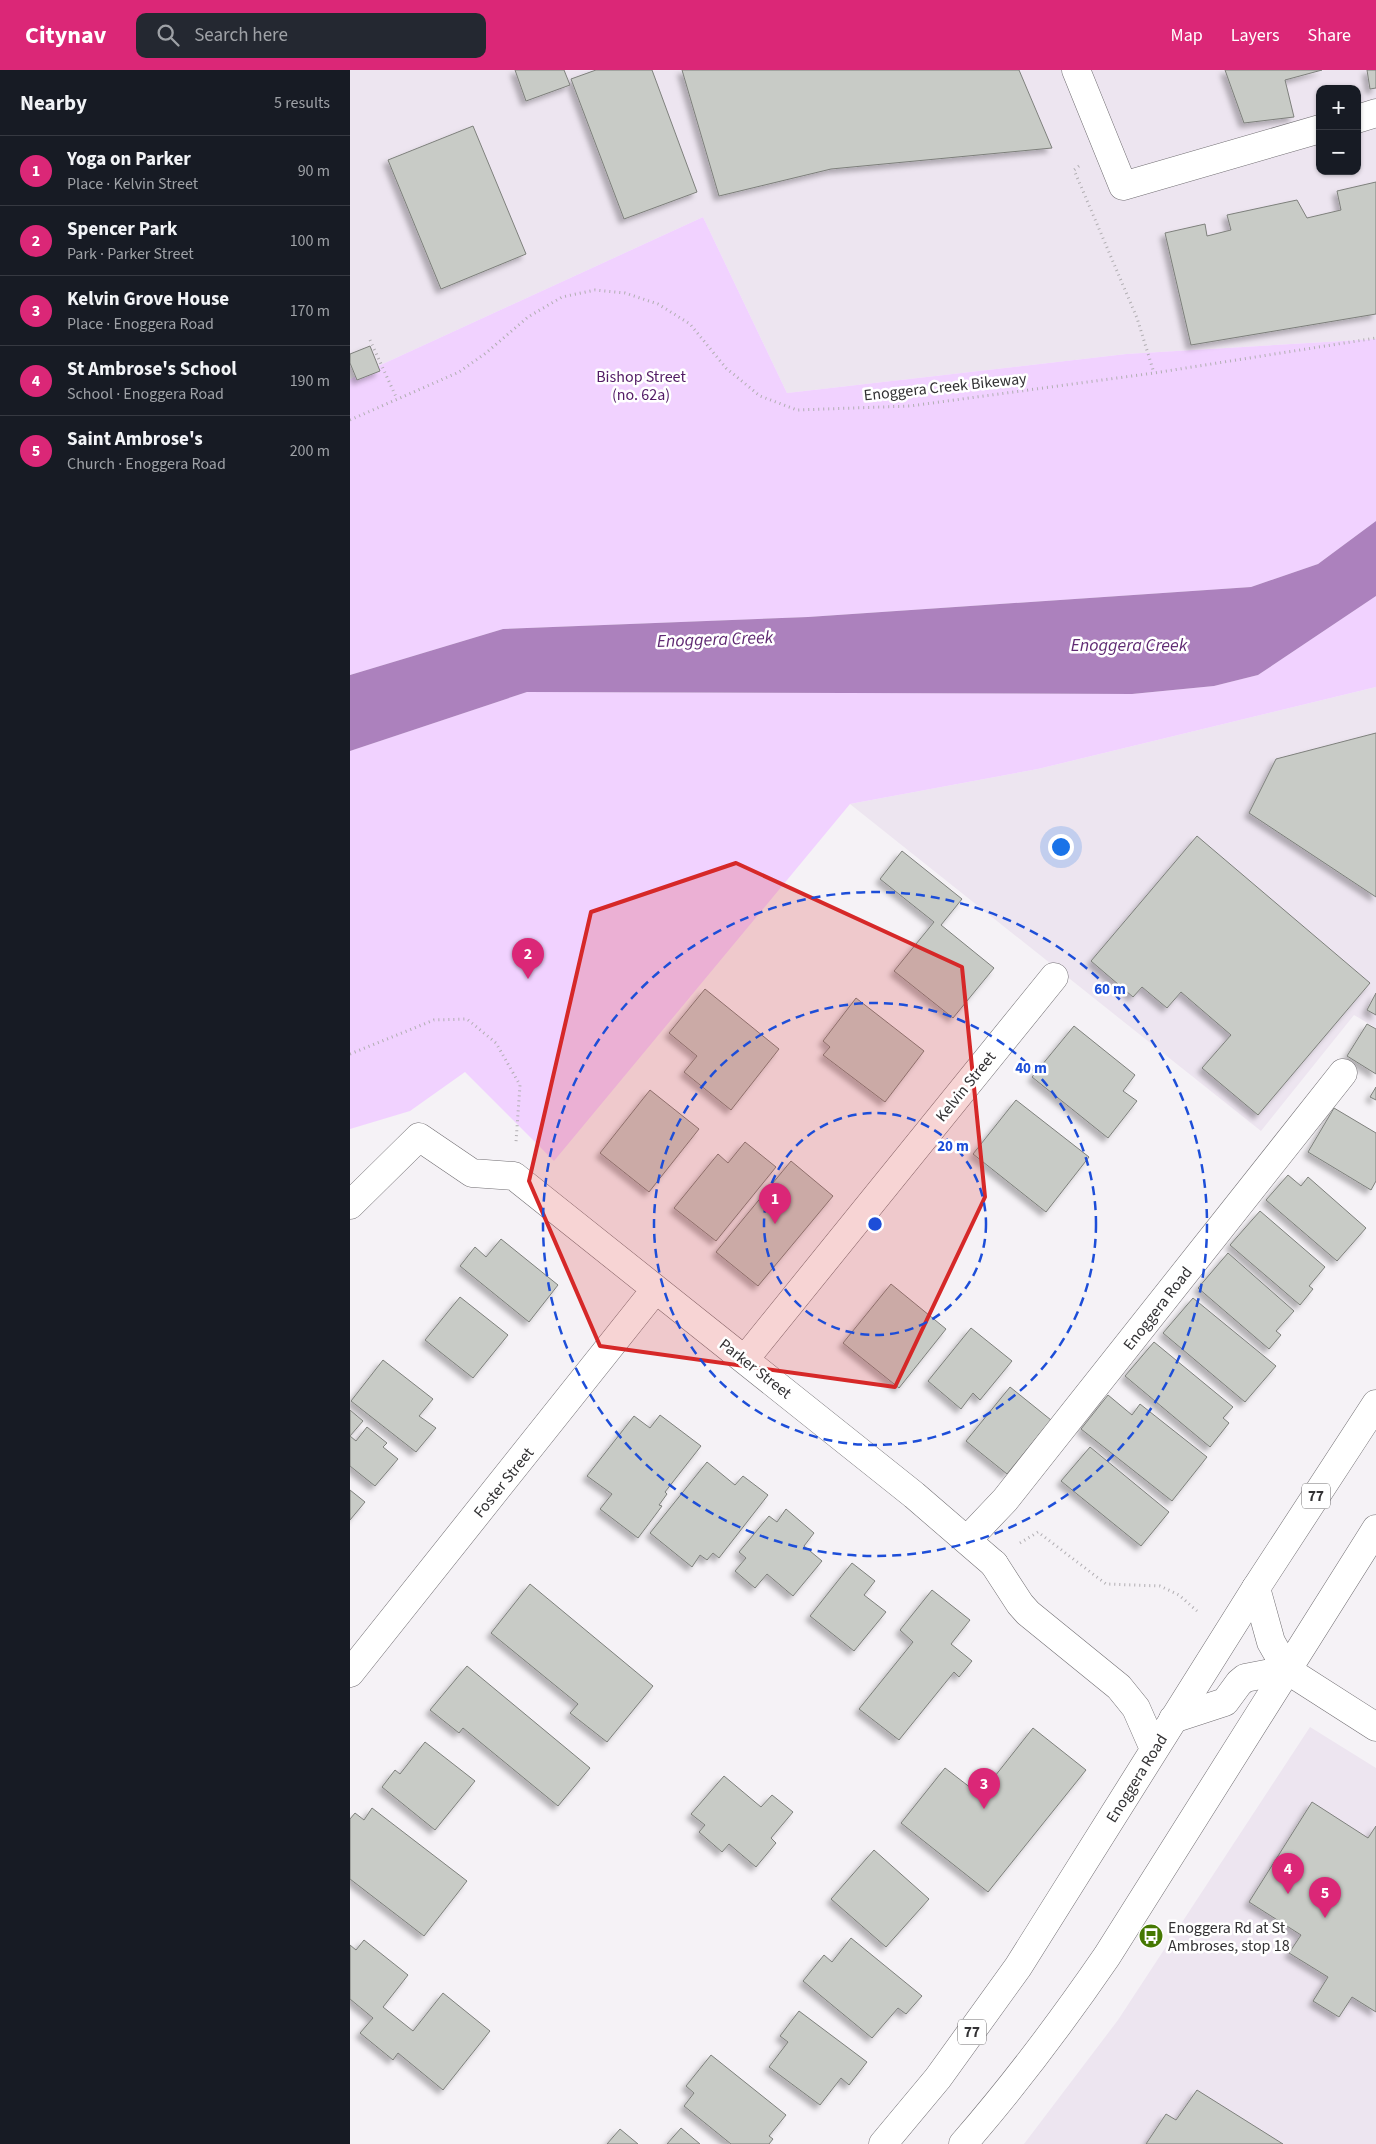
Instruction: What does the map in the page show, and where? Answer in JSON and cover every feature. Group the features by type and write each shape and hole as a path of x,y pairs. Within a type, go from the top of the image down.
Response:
{"street":[{"path":"1076,70 1123,186 1317,130"},
{"path":"1361,118 1376,113"},
{"name":"Kelvin Street","path":"745,1359 1054,977"},
{"name":"Enoggera Road","path":"968,1539 1005,1500 1343,1073"},
{"path":"350,1205 419,1136 472,1173 514,1176"},
{"name":"Parker Street","path":"514,1176 968,1539 994,1564 1028,1613 1120,1687 1129,1698 1154,1750"},
{"name":"Foster Street","path":"350,1673 656,1290"},
{"name":"Enoggera Road","path":"883,2144 938,2078 1013,1974 1256,1588 1376,1404"},
{"path":"963,2144 1060,2025 1106,1956 1376,1529"},
{"path":"1256,1588 1271,1642 1287,1670 1376,1727"},
{"path":"1173,1719 1225,1702 1245,1678 1287,1670"}],"path":[{"path":"1076,158 1080,166 1074,170 1137,318 1154,373"},
{"name":"Enoggera Creek Bikeway","path":"350,420 459,372 486,353 528,317 562,297 595,290 625,292 658,304 690,324 726,368 760,396 797,410 910,406 1154,373 1376,338"},
{"path":"370,340 397,399"},
{"path":"350,1054 434,1020 468,1020 496,1043 520,1085 514,1176"},
{"path":"994,1564 1016,1546 1038,1532 1106,1584 1160,1586 1179,1595 1198,1611"}],"highlighted area":[{"path":"736,863 962,967 985,1197 895,1387 600,1346 529,1181 591,912"}],"shaded area":[{"path":"350,70 1376,70 1376,339 1126,354 787,393 703,217 350,379"},
{"path":"1376,687 1376,1028 1354,1015 1261,1131 850,804 1038,769"},
{"path":"1310,1727 1376,1768 1376,2144 1024,2144 1118,2020"}],"green space":[{"name":"Bishop Street (no. 62a)","path":"703,217 787,393 1126,354 1376,339 1376,521 1318,564 1251,587 808,617 503,629 350,675 350,379"},
{"path":"1376,596 1376,687 1038,769 850,804 554,1161 465,1072 410,1111 350,1129 350,751 527,692 1132,694 1214,686 1258,675"}],"water":[{"name":"Enoggera Creek","path":"1376,521 1376,596 1258,675 1214,686 1132,694 527,692 350,751 350,675 503,629 808,617 1251,587 1318,564"}],"building":[{"path":"515,70 564,70 570,85 526,101"},
{"path":"596,70 652,70 697,192 624,219 571,79"},
{"path":"682,70 1019,70 1052,148 831,169 719,196"},
{"path":"1225,70 1322,70 1285,80 1294,117 1244,123"},
{"path":"1367,70 1376,70 1376,88 1370,89"},
{"path":"473,126 526,254 441,289 388,160"},
{"path":"1376,182 1376,314 1191,345 1165,233 1205,224 1207,236 1231,230 1227,215 1297,200 1307,218 1341,210 1337,191"},
{"path":"370,346 380,371 357,380 350,363 350,354"},
{"path":"1376,733 1376,897 1249,813 1276,759"},
{"path":"1197,836 1370,983 1258,1115 1202,1068 1231,1035 1181,992 1167,1008 1142,987 1133,997 1091,961"},
{"path":"902,851 962,899 941,925 994,968 953,1018 894,971 934,922 880,879"},
{"path":"705,989 779,1049 731,1110 684,1072 697,1056 669,1033"},
{"path":"1376,993 1376,1015 1367,1010"},
{"path":"856,998 924,1051 885,1102 823,1055 830,1047 823,1041"},
{"path":"1367,1024 1376,1029 1376,1074 1347,1056"},
{"path":"1074,1026 1135,1075 1123,1091 1137,1101 1108,1138 1032,1077"},
{"path":"1376,1087 1376,1100 1370,1097"},
{"path":"650,1090 699,1129 649,1192 600,1153"},
{"path":"1016,1100 1089,1157 1046,1212 973,1154"},
{"path":"1334,1108 1376,1133 1376,1181 1371,1190 1308,1152"},
{"path":"745,1142 776,1167 716,1241 674,1208 718,1154 728,1163"},
{"path":"791,1161 833,1196 758,1286 716,1252"},
{"path":"1288,1175 1301,1186 1308,1177 1366,1228 1337,1261 1266,1200"},
{"path":"1260,1211 1325,1267 1309,1286 1313,1289 1300,1305 1230,1245"},
{"path":"501,1239 558,1285 529,1322 460,1266 475,1247 486,1257"},
{"path":"1228,1253 1294,1311 1276,1331 1281,1335 1269,1349 1198,1288"},
{"path":"891,1284 946,1329 899,1388 843,1343"},
{"path":"460,1297 508,1335 473,1378 425,1340"},
{"path":"1193,1298 1276,1366 1245,1402 1163,1333"},
{"path":"971,1328 1012,1361 980,1400 973,1393 961,1409 928,1381"},
{"path":"1154,1342 1233,1407 1223,1418 1229,1423 1210,1447 1125,1376"},
{"path":"383,1360 433,1399 419,1416 436,1428 416,1452 351,1401"},
{"path":"1010,1387 1051,1420 1007,1474 966,1441"},
{"path":"1108,1395 1132,1415 1140,1404 1207,1457 1172,1501 1081,1429"},
{"path":"350,1410 363,1421 350,1436"},
{"path":"660,1415 701,1446 665,1492 667,1494 659,1505 662,1506 638,1538 600,1509 612,1494 587,1476 634,1416 650,1428"},
{"path":"367,1427 387,1443 383,1447 398,1459 375,1486 350,1466 350,1436 356,1441"},
{"path":"1090,1447 1169,1512 1141,1546 1061,1481"},
{"path":"707,1462 735,1485 743,1476 768,1495 719,1558 713,1553 707,1560 700,1555 692,1567 650,1533"},
{"path":"350,1490 365,1502 350,1520"},
{"path":"786,1509 814,1533 804,1546 822,1561 793,1596 767,1574 755,1588 735,1571 746,1558 739,1552 769,1516 777,1522"},
{"path":"852,1563 875,1581 864,1595 886,1612 854,1651 810,1616"},
{"path":"530,1584 653,1686 607,1742 570,1713 578,1704 491,1633"},
{"path":"932,1590 970,1620 951,1644 972,1661 959,1677 954,1672 899,1740 859,1709 913,1642 900,1630"},
{"path":"467,1666 590,1768 558,1806 463,1728 459,1733 430,1710"},
{"path":"1033,1728 1086,1770 988,1892 901,1823 945,1768 980,1795"},
{"path":"425,1742 475,1781 435,1830 382,1787 395,1770 400,1774"},
{"path":"724,1776 761,1807 772,1795 793,1812 771,1838 776,1843 756,1867 729,1844 722,1852 699,1832 705,1825 691,1814"},
{"path":"1312,1802 1368,1838 1376,1826 1376,2012 1352,1997 1339,2017 1313,2001 1328,1977 1289,1953 1301,1935 1249,1902"},
{"path":"372,1808 467,1881 424,1936 350,1879 350,1819 355,1813 364,1820"},
{"path":"874,1850 929,1899 886,1947 831,1899"},
{"path":"851,1938 922,1996 906,2014 898,2008 872,2038 803,1981 824,1955 832,1962"},
{"path":"364,1940 408,1975 383,2007 413,2031 443,1993 490,2031 443,2090 398,2053 393,2060 360,2033 373,2018 350,1999 350,1945 356,1950"},
{"path":"799,2011 867,2062 849,2085 841,2078 820,2105 769,2067 788,2042 780,2036"},
{"path":"711,2055 786,2115 769,2136 773,2139 769,2144 731,2144 684,2106 694,2093 686,2086"},
{"path":"1197,2090 1283,2144 1146,2144 1166,2114 1176,2120"},
{"path":"681,2128 700,2144 667,2144"},
{"path":"620,2129 638,2144 607,2144"}],"place":[{"name":"Spencer Park","path":"528,979"},
{"name":"Yoga on Parker","path":"775,1224"},
{"name":"Kelvin Grove House","path":"984,1809"},
{"name":"St Ambrose's School","path":"1288,1894"},
{"name":"Saint Ambrose's","path":"1325,1918"},
{"name":"Enoggera Rd at St Ambroses, stop 18","path":"1151,1936"}]}
